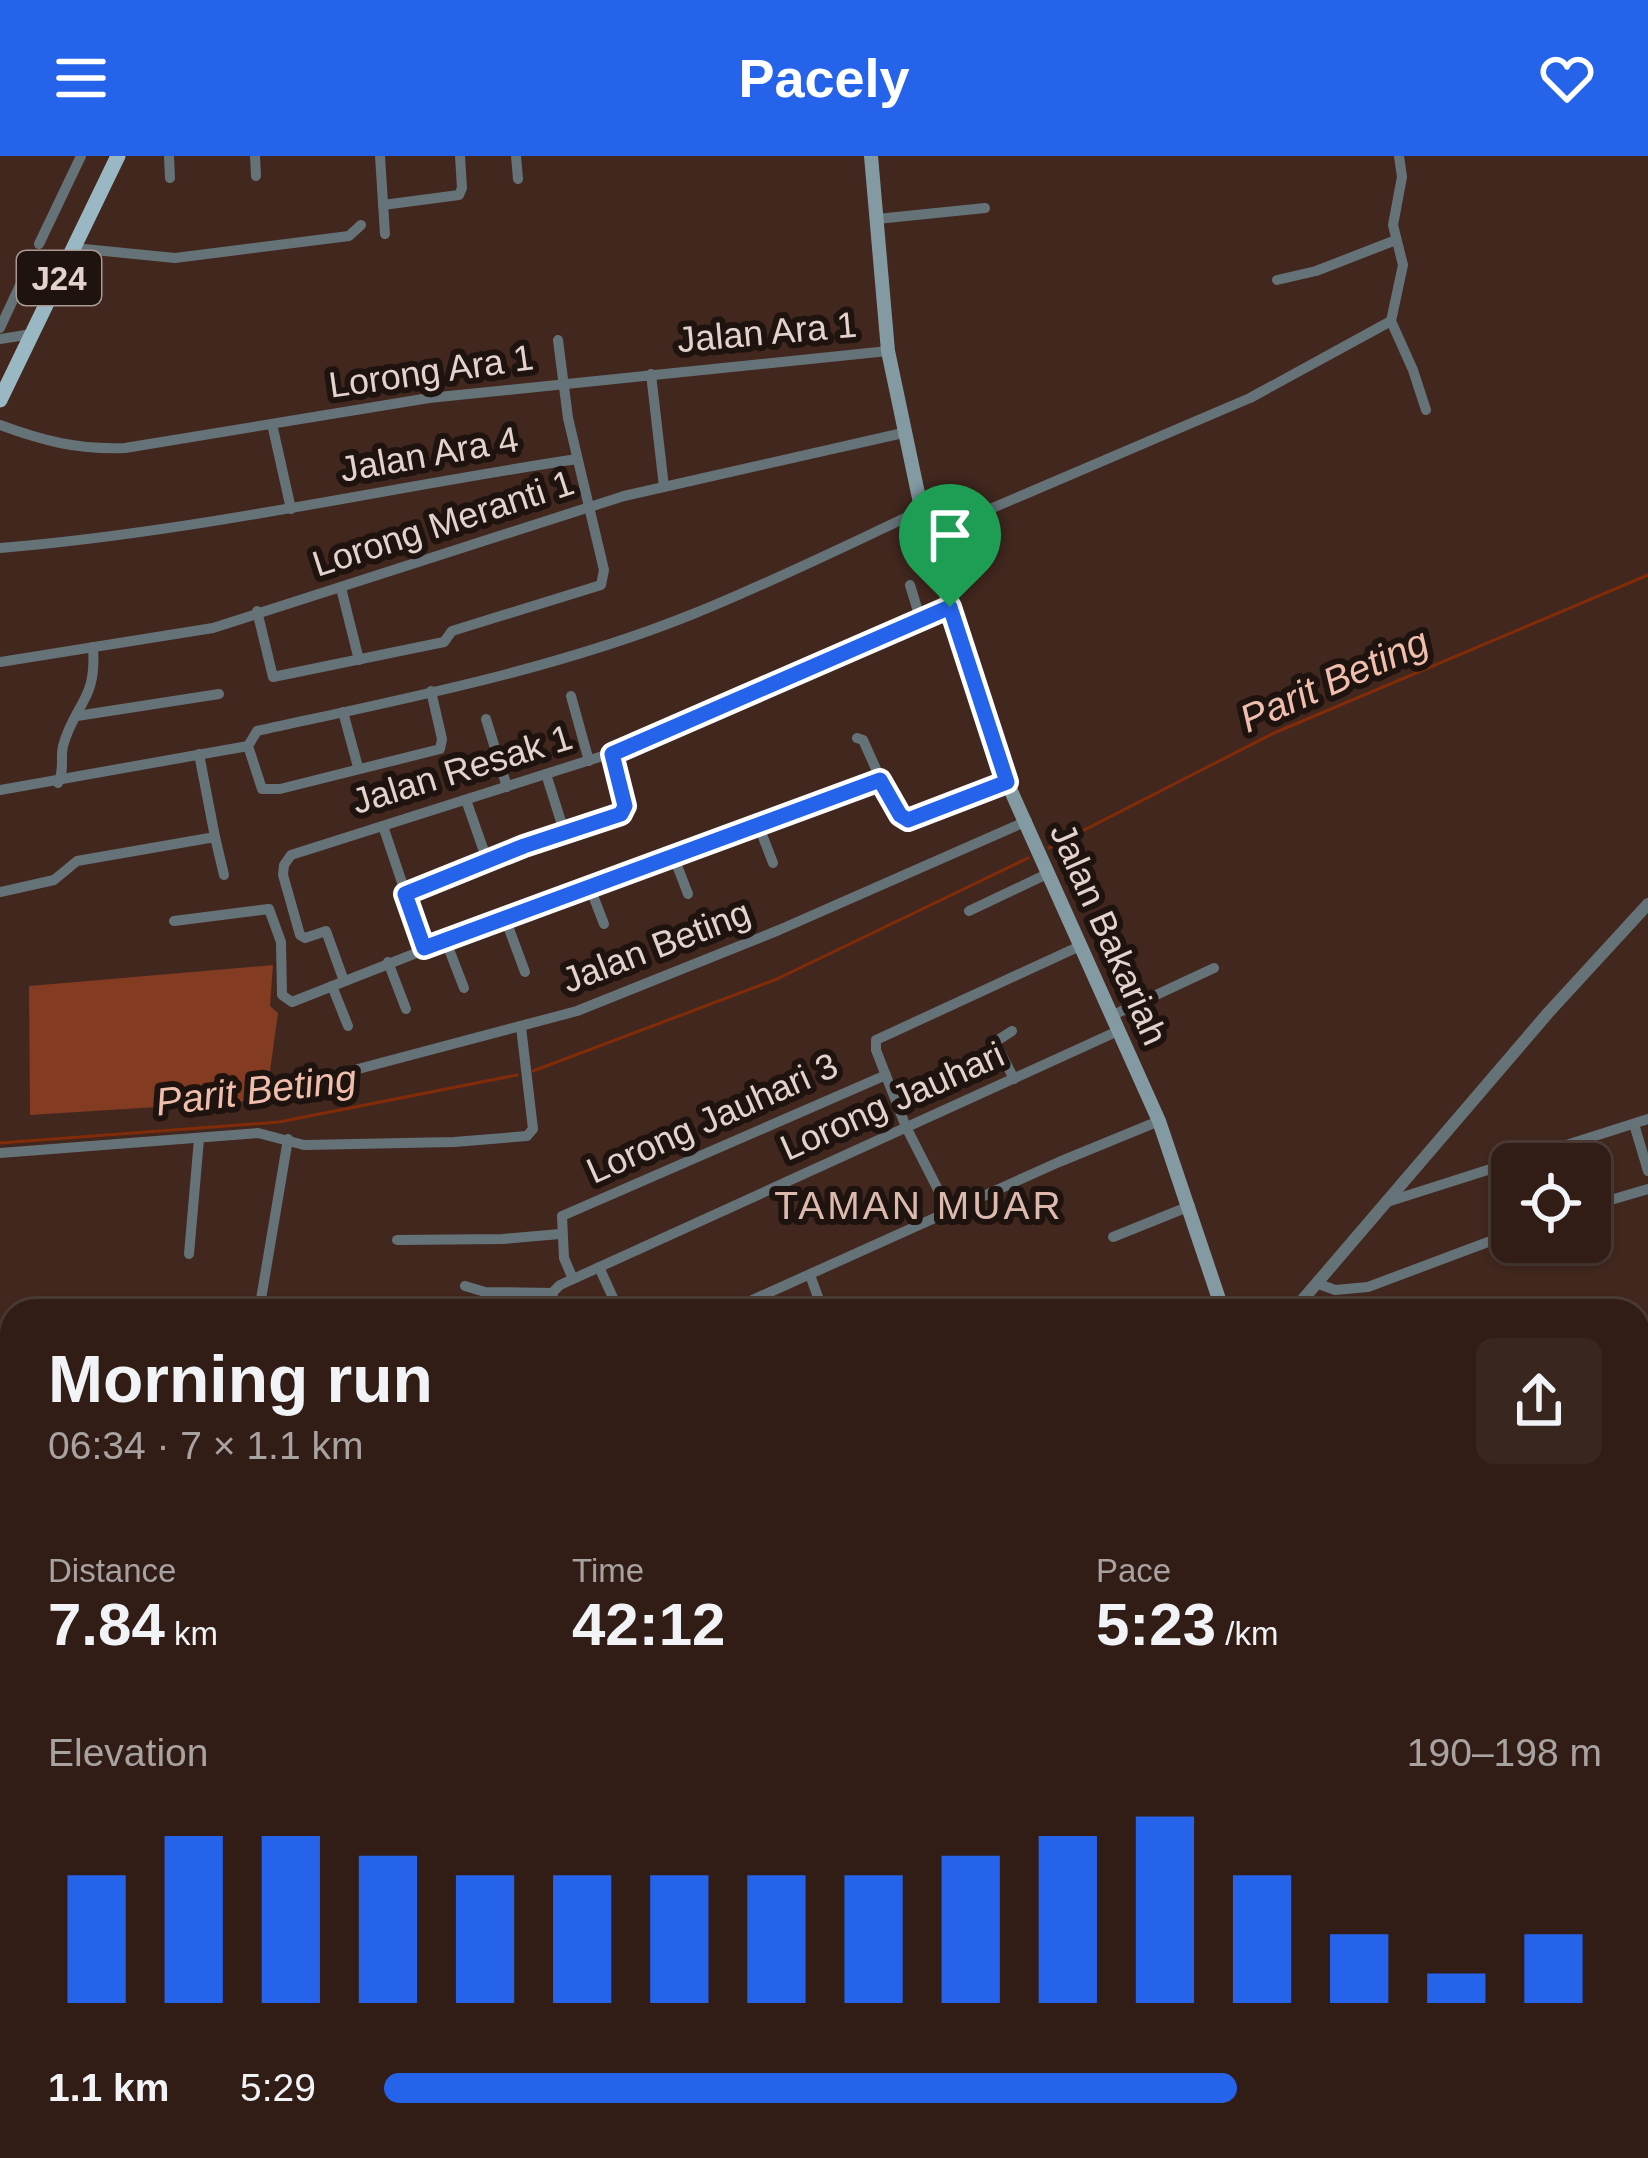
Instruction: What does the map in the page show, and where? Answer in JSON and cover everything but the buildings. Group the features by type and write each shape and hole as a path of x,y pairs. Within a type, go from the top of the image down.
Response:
{"main road":[{"name":"J24","path":"0,400 117,156"},
{"name":"Jalan Bakariah","path":"871,156 888,351 927,536 1007,782 1159,1121 1219,1299"}],"street":[{"path":"39,244 81,156"},
{"path":"170,156 170,178"},
{"path":"255,156 256,176"},
{"path":"385,234 380,157 392,156"},
{"path":"383,205 459,195 460,156"},
{"path":"515,156 518,179"},
{"path":"1400,156 1401,185 1393,218 1403,272 1391,321 1426,410"},
{"path":"877,219 985,208"},
{"path":"74,248 176,259 349,236 361,225"},
{"path":"1276,280 1316,271 1396,240"},
{"path":"0,328 21,284"},
{"path":"927,536 1233,406 1391,321"},
{"path":"0,339 32,334"},
{"path":"257,611 273,677 442,643 452,631 596,590 604,570 578,459 558,340"},
{"name":"Jalan Ara 1","path":"651,374 888,351"},
{"path":"651,374 664,487"},
{"name":"Lorong Ara 1","path":"0,424 60,445 125,448 429,398 651,374"},
{"path":"272,424 291,509"},
{"name":"Lorong Meranti 1","path":"0,662 214,628 590,507 903,433"},
{"name":"Jalan Ara 4","path":"0,548 291,509 424,482 578,459"},
{"path":"431,691 440,749 262,789 248,746 257,731 570,655 691,615 920,511"},
{"path":"910,585 920,618"},
{"path":"341,588 358,660"},
{"name":"Jalan Resak 1","path":"338,983 326,931 300,935 284,865 292,855 612,754 950,607"},
{"path":"58,783 64,768 62,749 92,689 93,647"},
{"path":"77,716 219,694"},
{"path":"571,696 589,761"},
{"path":"343,712 358,767"},
{"path":"486,719 507,787"},
{"path":"857,738 863,740 900,815 908,820 1007,782"},
{"path":"0,790 248,746"},
{"path":"200,754 224,874"},
{"path":"405,894 624,811 612,754"},
{"path":"546,774 564,831"},
{"path":"174,920 269,909 281,942 281,990 285,1000 292,1002 445,939 880,780"},
{"path":"466,800 487,860"},
{"name":"Jalan Beting","path":"294,1086 577,1011 1027,821"},
{"path":"758,824 772,863"},
{"path":"383,826 424,948"},
{"path":"0,892 54,880 77,861 215,837"},
{"path":"673,855 688,894"},
{"path":"969,911 1047,874"},
{"path":"589,885 604,924"},
{"path":"1303,1299 1548,1012 1648,904"},
{"path":"505,918 525,972"},
{"path":"445,939 464,988"},
{"name":"Lorong Jauhari","path":"886,1075 875,1046 879,1037 1080,946"},
{"path":"388,962 406,1009"},
{"path":"1111,1016 1214,968"},
{"path":"338,983 348,1026"},
{"path":"0,1153 258,1133 304,1144 454,1142 529,1135 533,1129 521,1027"},
{"path":"1012,1031 995,1042 1013,1079"},
{"name":"Lorong Jauhari","path":"556,1289 1118,1031"},
{"path":"886,1075 906,1127 949,1210"},
{"name":"Lorong Jauhari 3","path":"560,1234 562,1216 886,1075"},
{"path":"1387,1202 1648,1119"},
{"path":"755,1299 1159,1121"},
{"path":"1634,1124 1648,1172"},
{"path":"189,1254 199,1139"},
{"path":"261,1299 287,1139"},
{"path":"1611,1200 1648,1189"},
{"path":"1113,1238 1190,1206"},
{"path":"398,1240 560,1234 573,1279"},
{"path":"1316,1283 1335,1290 1368,1287 1491,1241"},
{"path":"599,1267 614,1299"},
{"path":"810,1275 819,1299"},
{"path":"465,1286 485,1292 556,1289 556,1299"}],"shaded area":[{"path":"273,965 270,1006 278,1013 266,1100 30,1115 29,986"}],"waterway":[{"name":"Parit Beting","path":"1049,848 1274,733 1648,575"},
{"name":"Parit Beting","path":"533,1071 777,979 1028,858"},
{"name":"Parit Beting","path":"0,1143 279,1122 517,1075"}],"district":[{"name":"TAMAN MUAR","path":"919,1205"}],"route":[{"path":"950,607 1007,782 908,820 900,815 880,780 424,948 405,894 564,831 621,814 625,806 612,754 950,607"}]}
